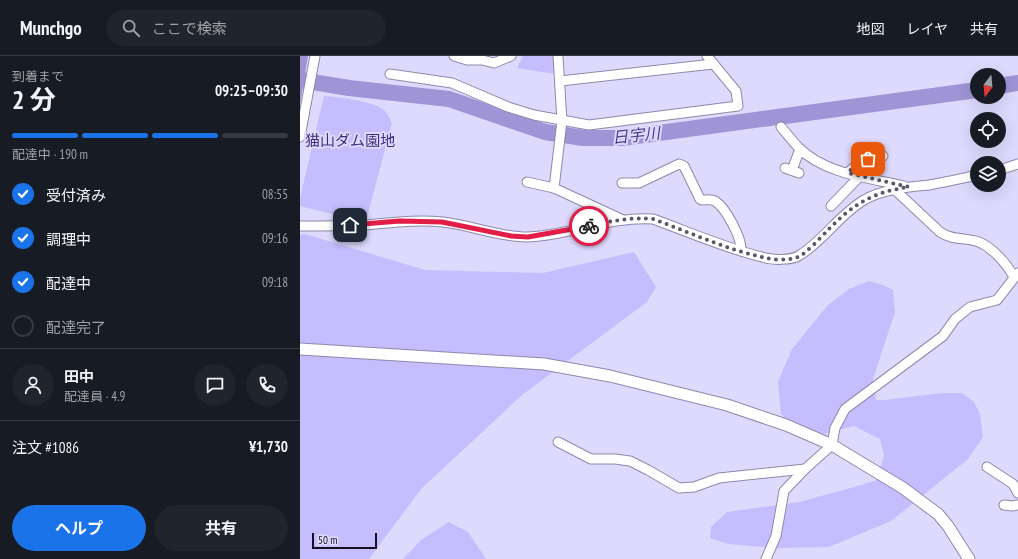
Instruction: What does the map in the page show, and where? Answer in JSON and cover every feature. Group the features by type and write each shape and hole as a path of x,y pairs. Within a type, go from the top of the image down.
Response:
{"street":[{"path":"300,137 315,56"},
{"path":"454,56 467,60 482,60 494,63 511,56"},
{"path":"554,188 562,121 558,56"},
{"path":"390,74 452,83 508,107 534,115 588,125 738,106 736,92 707,56"},
{"path":"560,81 713,64"},
{"path":"781,127 800,149 818,162 836,170 909,187"},
{"path":"792,170 800,149"},
{"path":"848,173 855,165 868,159 883,156"},
{"path":"622,183 639,183 679,164 684,166 700,198 702,200 716,201 725,211 742,245 741,250"},
{"path":"1006,168 1018,164"},
{"path":"831,206 860,176"},
{"path":"300,226 365,224 400,221 442,222 511,236 528,237 621,219 640,218 653,219 763,258 782,259 799,256 816,243 840,217 865,199 894,189 970,176"},
{"path":"527,182 554,188 621,219"},
{"path":"766,559 776,536 784,491 805,469 832,445 835,428 845,409 943,336 955,319 970,307 997,300 1016,275 997,255 979,242 947,237 894,189"},
{"path":"300,349 544,364 610,376 726,405 786,425 832,445 856,458 903,488 938,514 948,526 969,559"},
{"path":"558,442 591,459 615,459 630,461 679,488 694,487 719,478 805,469"},
{"path":"987,467 1013,484 1018,493"},
{"path":"1004,505 1018,505"}],"green space":[{"path":"523,56 554,56 555,74 517,68"},
{"name":"猫山ダム園地","path":"324,96 347,98 372,104 385,111 392,123 367,217 332,214 300,206 300,198"},
{"path":"305,234 425,270 543,273 634,252 656,287 647,302 522,395 421,489 369,559 300,559 300,235"},
{"path":"869,281 893,290 895,312 873,379 876,400 942,393 962,393 974,402 980,414 983,437 968,459 891,521 829,547 776,548 728,544 710,538 711,527 727,512 799,502 877,480 884,455 880,439 854,426 824,434 796,430 781,414 778,382 792,349 828,305 849,289"},
{"path":"449,522 468,532 486,559 403,559 421,540"}],"shaded area":[{"path":"300,56 308,56 300,105"}],"waterway":[{"name":"日宇川","path":"300,80 349,88 449,99 545,132 583,138 622,138 970,91"},
{"name":"日宇川","path":"1006,85 1018,83"}],"way so far":[{"path":"589,226 621,219 653,219 763,258 782,259 799,256 816,243 840,217 865,199 894,189 909,187 848,173 855,165 868,159"}],"route":[{"path":"350,225 400,221 442,222 511,236 528,237 589,226"}]}
